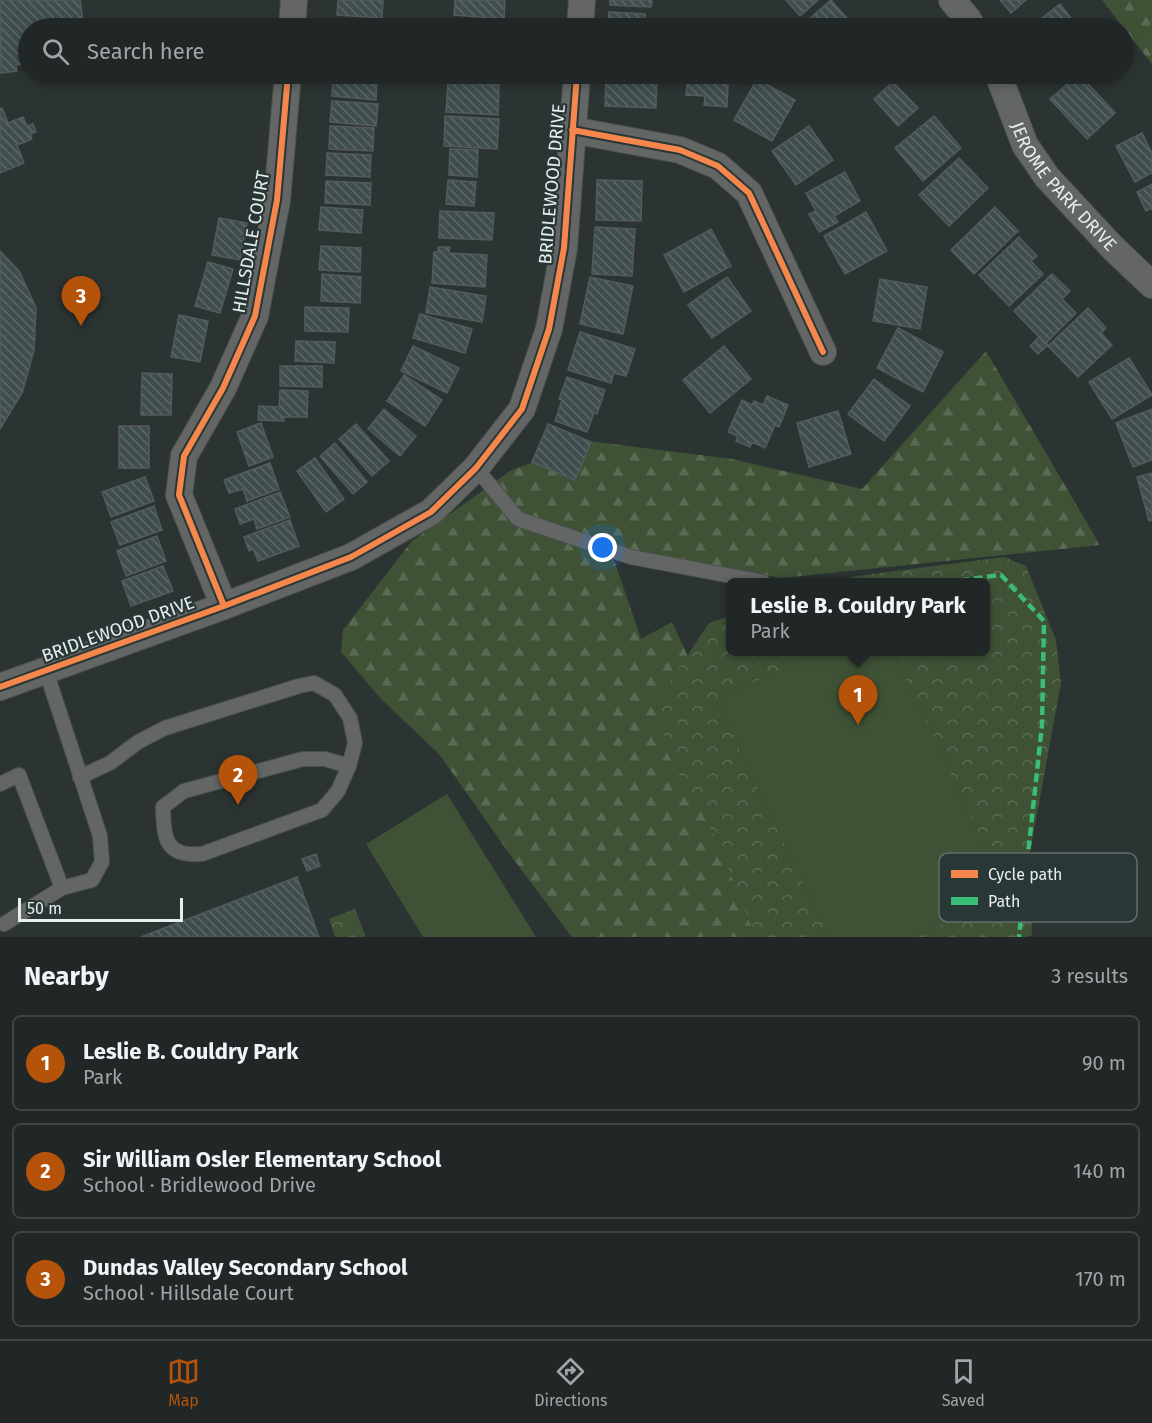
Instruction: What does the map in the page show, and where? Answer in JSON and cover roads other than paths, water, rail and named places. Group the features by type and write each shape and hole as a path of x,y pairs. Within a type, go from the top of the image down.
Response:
{"street":[{"path":"293,18 294,0"},
{"path":"581,18 582,0"},
{"path":"952,0 966,18"},
{"name":"HILLSDALE COURT","path":"224,606 179,495 184,456 223,388 255,316 277,200 287,84"},
{"name":"BRIDLEWOOD DRIVE","path":"0,687 224,606 351,557 431,513 476,468 522,409 549,329 564,248 575,84"},
{"name":"JEROME PARK DRIVE","path":"1002,84 1025,145 1047,177 1113,248 1152,285"},
{"path":"572,130 680,150 718,166 749,193 823,352"}],"lane":[{"path":"476,468 518,519 631,558 741,578"},
{"path":"4,926 62,888 92,880 102,862 100,836 45,671"},
{"path":"80,777 110,763 138,742 165,728 314,683 335,695 350,718 355,743 348,766 338,791 322,810 202,854 184,855 171,847 164,830 163,807 184,791 303,759 325,759 348,766"},
{"path":"0,784 19,775 62,888"}],"place":[{"name":"Dundas Valley Secondary School","path":"81,326"},
{"name":"Leslie B. Couldry Park","path":"858,725"},
{"name":"Sir William Osler Elementary School","path":"238,805"}]}
